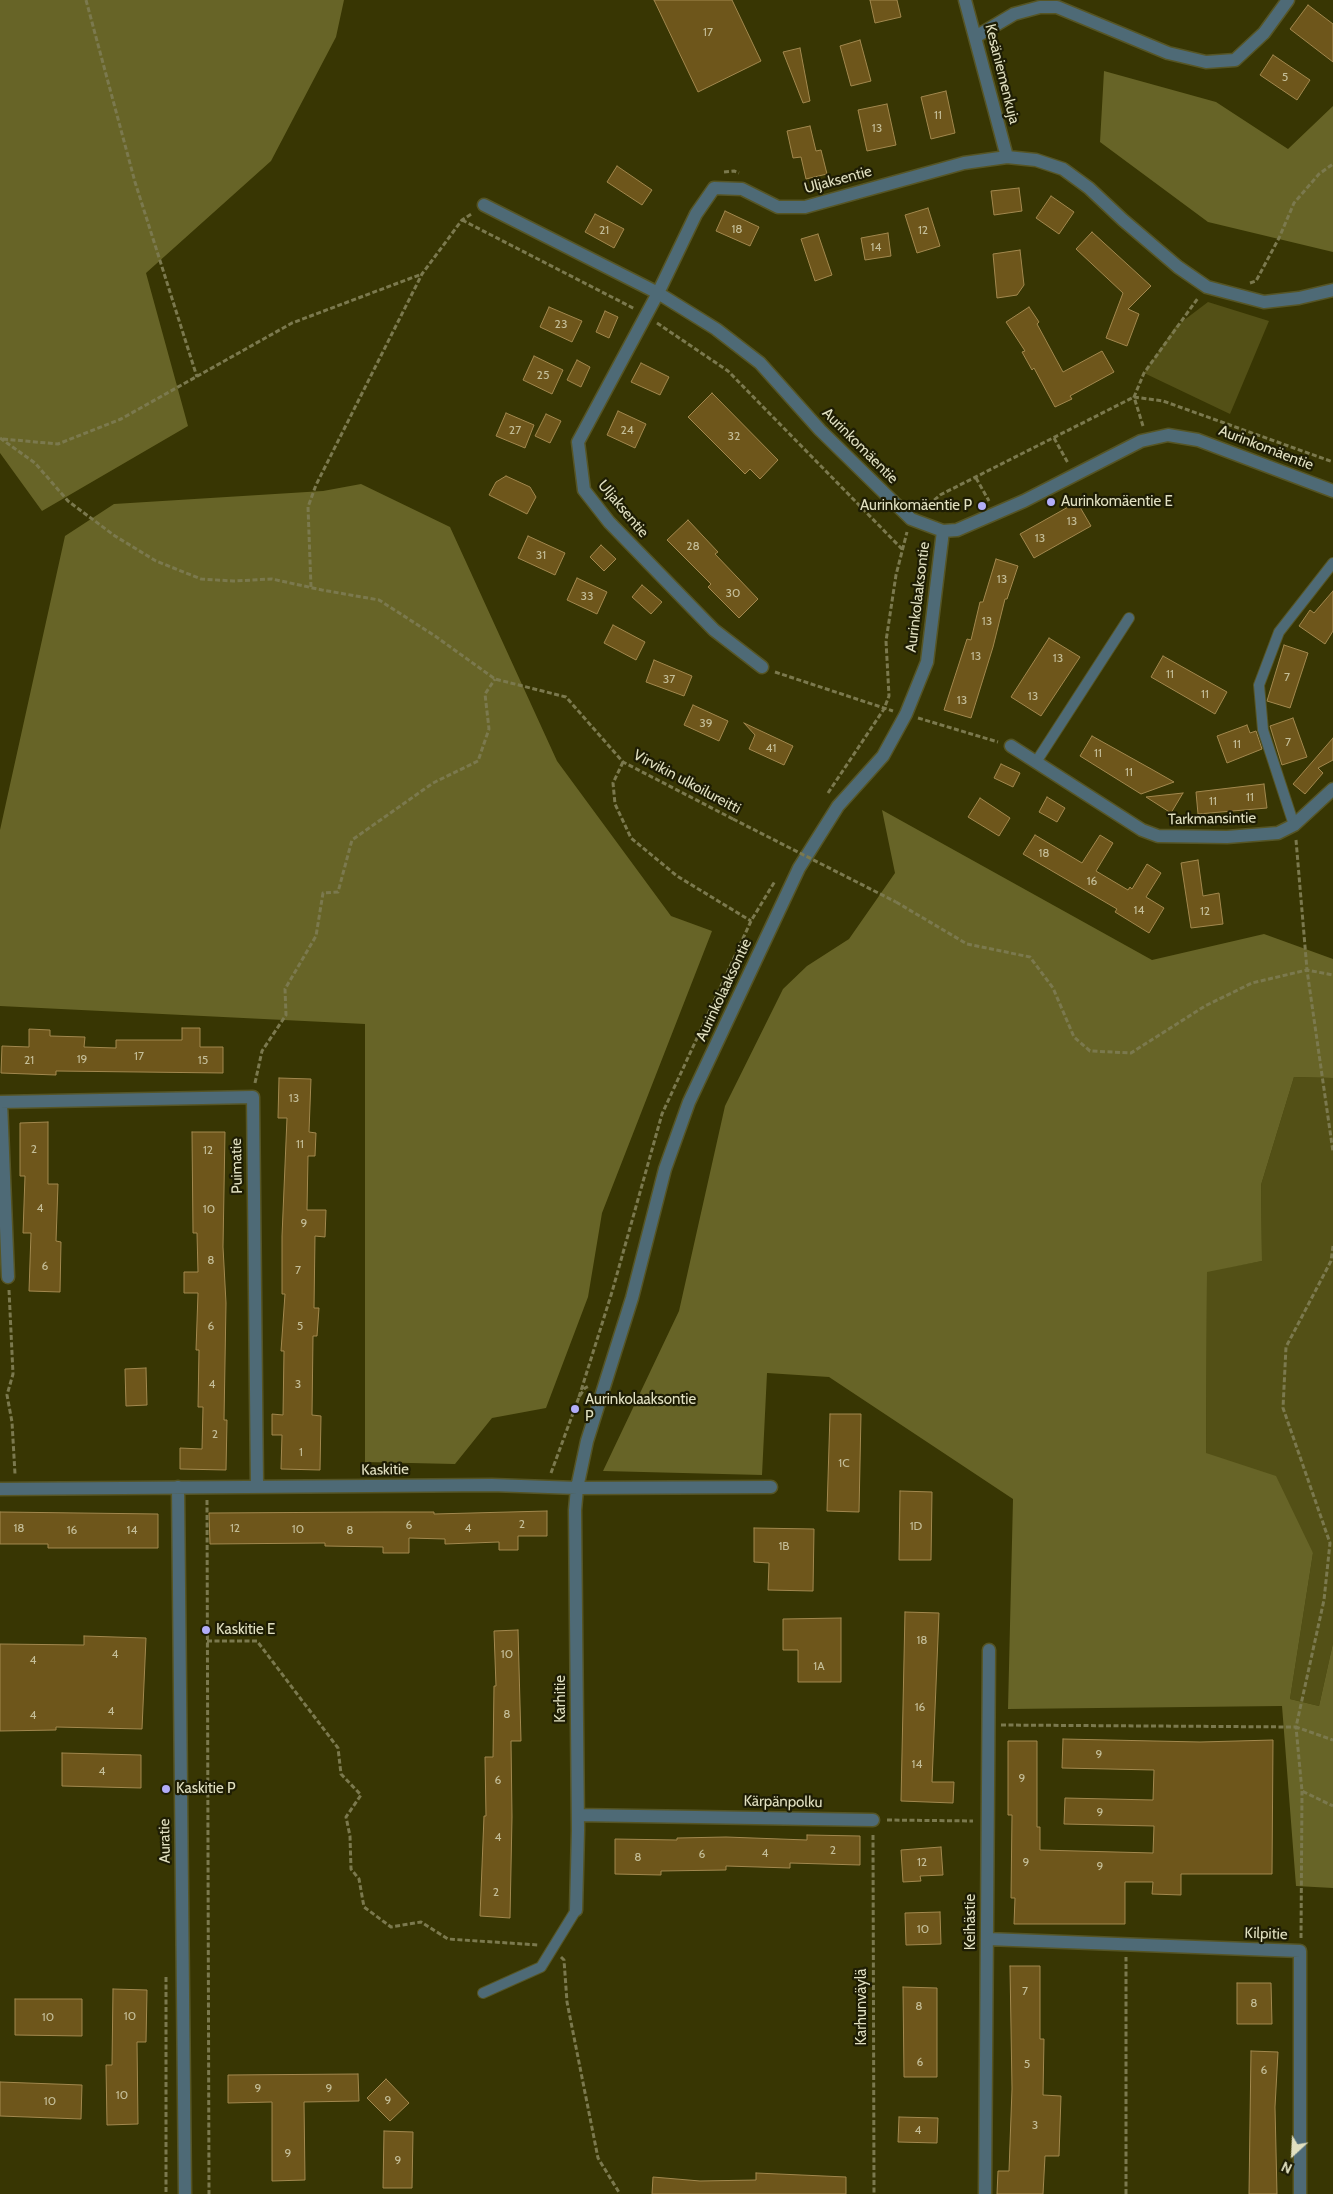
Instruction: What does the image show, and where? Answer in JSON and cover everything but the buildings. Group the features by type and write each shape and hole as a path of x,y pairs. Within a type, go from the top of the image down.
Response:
{"street":[{"name":"Kesäniemenkuja","path":"965,0 977,36 1007,157"},
{"path":"977,36 1014,14 1040,8 1057,7 1168,53 1206,62 1235,60 1264,33 1288,0"},
{"name":"Uljaksentie","path":"762,667 714,630 609,522 584,490 578,442 658,293 696,214 714,188 742,188 778,207 805,207 964,163 1007,157 1036,160 1063,170 1089,188 1178,267 1207,287 1225,294 1264,302 1299,298 1333,290"},
{"name":"Aurinkomäentie","path":"484,204 658,293 716,329 760,364 820,430 911,519 943,531 957,530 1024,501 1148,439 1168,435 1198,440 1333,491"},
{"name":"Aurinkolaaksontie","path":"577,1488 587,1441 651,1229 665,1169 689,1102 799,868 838,806 883,756 906,714 927,662 943,531"},
{"name":"Tarkmansintie","path":"1011,746 1142,830 1158,836 1236,836 1278,833 1294,825 1333,788"},
{"path":"8,1277 1,1102 252,1097"},
{"name":"Puimatie","path":"252,1097 257,1487"},
{"name":"Kaskitie","path":"0,1489 546,1486 577,1488 771,1487"},
{"name":"Auratie","path":"178,1487 185,2194"},
{"name":"Karhitie","path":"576,1910 578,1815 575,1510 577,1488"},
{"name":"Keihästie","path":"985,2194 989,1650"},
{"name":"Kärpänpolku","path":"578,1815 873,1820"},
{"name":"Kilpitie","path":"987,1939 1126,1946 1300,1951 1300,2194"}],"lane":[{"path":"1294,825 1263,730 1259,685 1279,632 1333,563"},
{"path":"1036,762 1129,618"},
{"path":"482,1993 541,1967 576,1910"}],"path":[{"path":"86,0 135,182 197,377"},
{"path":"1250,284 1256,282 1294,204 1319,174 1333,164"},
{"path":"312,587 308,507 316,485 422,274 462,220 484,204"},
{"path":"462,220 645,315 728,371 902,549"},
{"path":"1,438 58,444 121,419 292,323 422,274"},
{"path":"1241,281 1257,285"},
{"path":"1148,439 1134,397 1144,373 1175,327 1207,287"},
{"name":"Virvikin ulkoilureitti","path":"1,438 35,463 68,501 115,536 156,561 202,579 233,581 272,578 379,600 435,636 495,679 566,696 623,762 896,902 968,944 1030,957 1053,988 1074,1036 1090,1051 1131,1053 1204,1006 1252,982 1306,970 1333,975"},
{"path":"976,478 990,502"},
{"path":"762,667 884,709 1011,746"},
{"path":"252,1097 262,1051 286,1015 285,989 316,936 323,893 338,892 352,840 433,783 478,761 489,729 486,694 495,679"},
{"path":"623,762 613,783 615,804 631,838 677,876 751,921"},
{"path":"1294,825 1306,970 1333,1152"},
{"path":"1300,1951 1302,1791 1296,1727 1324,1600 1330,1543 1284,1408 1286,1347 1331,1261 1333,1246"},
{"path":"8,1277 13,1374 7,1395 12,1422 16,1489"},
{"path":"546,1486 579,1397 586,1388 606,1380"},
{"path":"207,1487 209,2194"},
{"path":"207,1504 216,1504"},
{"path":"207,1641 257,1641 338,1748 341,1774 361,1795 346,1817 350,1836 351,1869 359,1879 364,1907 391,1926 420,1922 448,1938 554,1946 564,1960 567,2002 598,2158 620,2194"},
{"path":"988,1725 1296,1727 1333,1740"},
{"path":"1302,1791 1333,1806"},
{"path":"873,1820 988,1822"},
{"name":"Karhunväylä","path":"873,1820 874,2194"},
{"path":"1126,1946 1126,2194"}],"shaded area":[{"path":"0,0 344,0 336,37 271,161 146,273 188,426 42,511 0,453"},
{"path":"1104,71 1216,102 1288,149 1333,106 1333,252 1208,222 1100,142"},
{"path":"1208,302 1269,321 1230,414 1144,373 1175,327"},
{"path":"361,484 450,527 557,761 671,916 712,931 602,1213 588,1297 546,1408 492,1418 455,1464 365,1462 365,1024 0,1006 0,830 65,536 114,504 323,491"},
{"path":"882,810 1152,960 1264,934 1333,959 1333,1078 1294,1077 1261,1185 1262,1261 1207,1272 1206,1453 1276,1476 1313,1553 1290,1699 1319,1706 1333,1643 1333,1888 1296,1886 1282,1706 1008,1709 1013,1499 829,1377 767,1373 762,1475 603,1471 679,1311 725,1106 783,989 807,966 849,939 895,873"},
{"path":"1294,1077 1333,1078 1333,1643 1319,1706 1290,1699 1313,1553 1206,1454 1207,1271 1262,1261 1261,1185"}],"place":[{"name":"Aurinkomäentie E","path":"1051,502"},
{"name":"Aurinkomäentie P","path":"982,506"},
{"name":"Aurinkolaaksontie P","path":"575,1409"},
{"name":"Kaskitie E","path":"206,1630"},
{"name":"Kaskitie P","path":"166,1789"}]}
